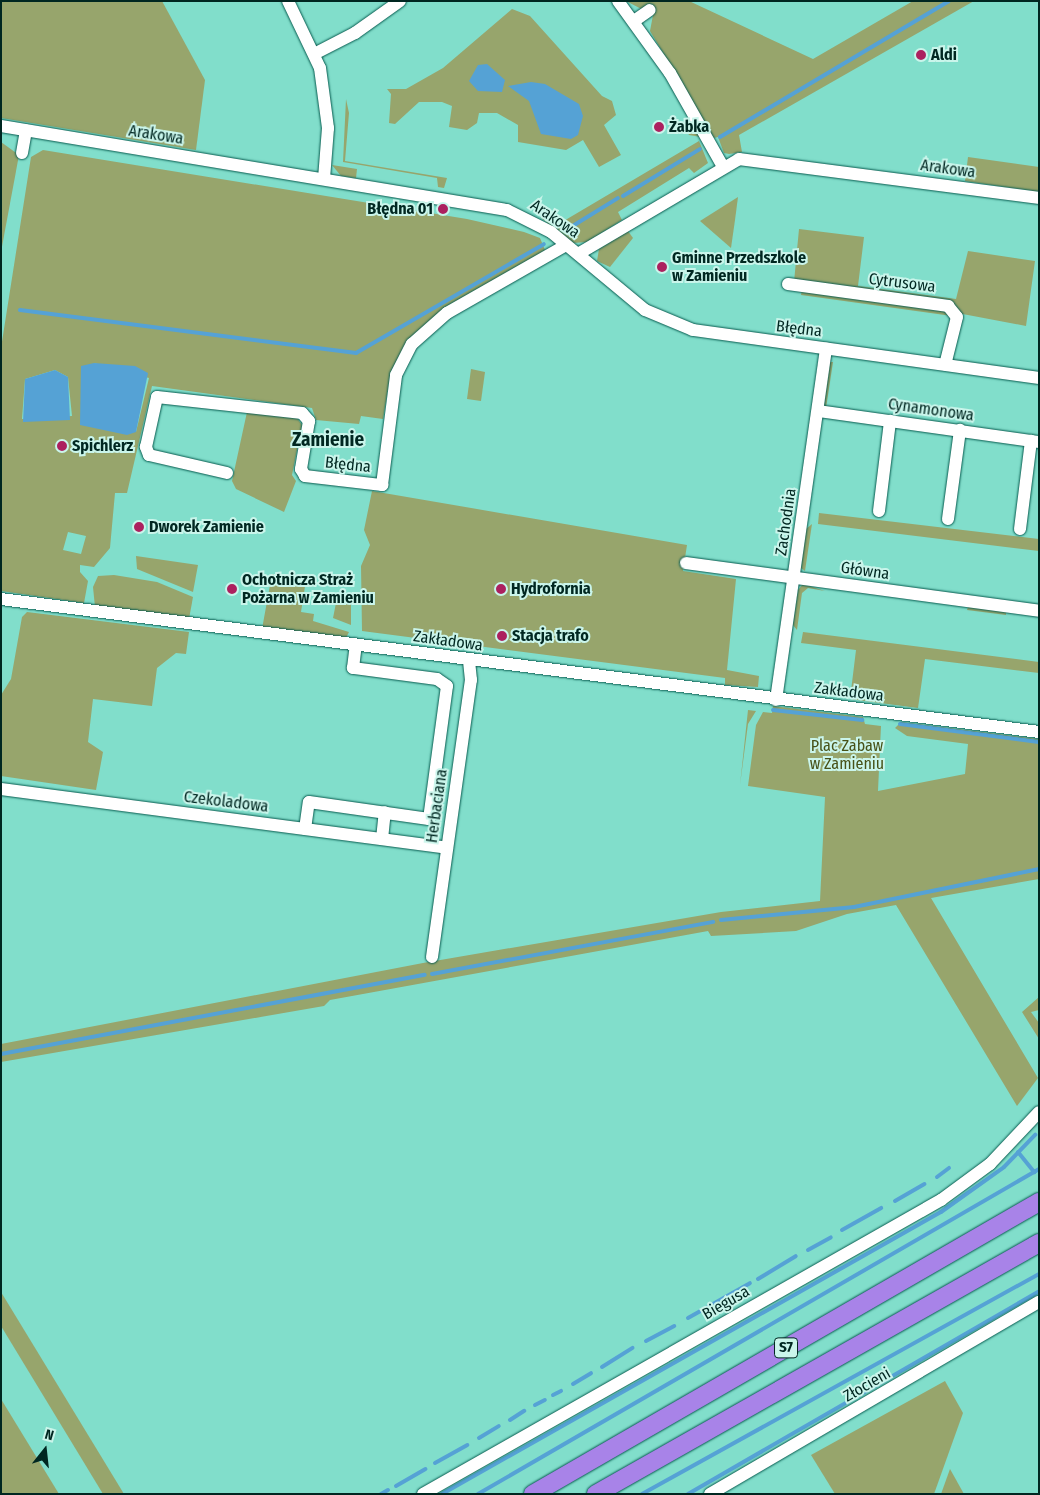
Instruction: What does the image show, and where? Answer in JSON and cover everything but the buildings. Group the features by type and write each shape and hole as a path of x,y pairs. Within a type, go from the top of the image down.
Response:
{"highway":[{"name":"S7","path":"533,1494 1039,1202"},
{"name":"S7","path":"596,1494 1039,1243"}],"street":[{"path":"288,1 316,53 327,113 324,179"},
{"path":"316,53 355,33 400,1"},
{"path":"618,1 634,21 697,114 722,165"},
{"path":"634,21 650,10"},
{"name":"Arakowa","path":"1,126 512,211 536,221 578,254 722,165 757,159 1039,198"},
{"path":"22,153 26,130"},
{"name":"Błędna","path":"227,473 149,455 146,447 157,397 302,413 309,421 301,469 305,476 382,485 396,376 412,344 446,313 566,245"},
{"name":"Błędna","path":"578,254 645,310 679,326 826,349 1039,378"},
{"name":"Cytrusowa","path":"788,284 948,306 957,318 945,364"},
{"name":"Zachodnia","path":"776,700 795,578 826,349"},
{"name":"Cynamonowa","path":"818,411 1035,441"},
{"path":"879,511 890,421"},
{"path":"948,519 960,430"},
{"path":"1020,530 1035,441"},
{"name":"Główna","path":"686,563 1039,611"},
{"name":"Zakładowa","path":"1,599 776,700 1039,732"},
{"path":"305,828 309,802 429,819 447,686 437,679 353,668 356,645"},
{"name":"Herbaciana","path":"432,957 471,680 469,660"},
{"name":"Czekoladowa","path":"1,789 447,848"},
{"path":"382,839 385,812"},
{"name":"Biegusa","path":"423,1494 942,1200 990,1164 1035,1117"},
{"name":"Złocieni","path":"710,1494 1039,1302"}],"green space":[{"path":"1,1 162,1 205,80 196,150 1,118"},
{"path":"626,1 689,1 813,59 913,1 974,1 739,135 742,152 729,154 724,153 718,137 714,138 650,31 653,15"},
{"path":"512,9 530,16 602,96 612,101 616,115 604,125 621,155 599,167 583,140 566,150 518,142 518,125 497,113 479,113 477,123 467,130 449,127 452,106 442,102 419,102 395,124 389,123 391,94 387,89 406,89 443,68"},
{"path":"346,99 349,113 345,161 447,178 444,188 438,187 437,178 343,162"},
{"path":"690,119 701,137 689,135 683,124"},
{"path":"699,141 708,163 694,173 689,168 618,212 622,220 587,242 573,243 540,217 562,222"},
{"path":"1,142 19,155 1,252"},
{"path":"43,150 467,219 524,232 540,238 545,250 408,343 391,371 383,419 361,416 359,424 316,420 312,408 152,386 127,493 115,493 110,548 94,567 80,565 80,572 88,581 84,603 1,591 1,348 31,157","holes":["94,363 149,378 136,432","55,370 68,377 72,416 22,419 25,379","68,532 86,536 81,554 63,550"]},
{"path":"968,157 1039,167 1039,192 965,181"},
{"path":"332,165 357,169 356,178 341,176"},
{"path":"738,197 735,220 731,248 700,221"},
{"path":"799,229 864,237 858,286 956,299 968,251 1035,261 1026,326 794,282"},
{"path":"628,231 633,238 610,267 597,261 599,249"},
{"path":"802,290 945,308 952,316 801,295"},
{"path":"828,362 833,362 826,408 824,406"},
{"path":"471,369 485,372 481,401 467,399"},
{"path":"247,412 297,418 302,425 292,475 296,481 284,512 236,489 232,481"},
{"path":"372,491 687,545 683,571 736,579 727,670 759,676 758,687 725,685 725,678 362,631 361,566 370,545 364,530"},
{"path":"819,513 1039,539 1039,551 818,524"},
{"path":"812,524 805,571 801,568 806,529"},
{"path":"136,556 198,565 193,592 137,569"},
{"path":"272,574 306,580 301,612 314,614 313,621 349,632 345,640 262,629"},
{"path":"114,575 157,582 193,597 189,619 95,607 93,587 98,576"},
{"path":"803,584 825,591 808,588 802,593 797,630 793,625 798,590"},
{"path":"336,603 351,604 351,625 333,618"},
{"path":"968,607 1006,612 1006,615 967,610"},
{"path":"27,612 189,632 186,654 176,653 157,668 152,706 93,699 88,742 103,752 96,790 1,776 1,695 11,679 22,617"},
{"path":"803,632 1039,662 1039,673 925,659 918,708 850,699 856,650 801,643"},
{"name":"Plac Zabaw w Zamieniu","path":"773,706 863,717 865,724 881,726 878,791 965,774 968,744 907,736 895,728 901,722 1039,739 1039,879 931,898 1038,1078 1017,1106 896,905 847,914 796,931 711,936 708,931 330,1000 324,1006 1,1062 1,1044 423,963 721,912 820,901 825,797 748,786 756,725 763,712 772,713"},
{"path":"748,710 756,711 748,724 740,785"},
{"path":"1039,997 1039,1010 1031,1012 1039,1023 1039,1039 1022,1012"},
{"path":"1,1292 124,1494 103,1494 1,1326"},
{"path":"945,1381 963,1413 934,1494 835,1494 811,1455"},
{"path":"1,1399 59,1494 1,1494"},
{"path":"950,1469 964,1494 941,1494"}],"water":[{"path":"487,64 505,80 502,92 478,91 469,81 478,65"},
{"path":"531,82 545,84 579,104 583,116 578,135 571,139 541,134 529,101 508,86"},
{"path":"94,363 135,366 148,373 136,432 127,435 80,425 81,366"},
{"path":"55,370 68,377 70,420 23,422 25,379"}],"waterway":[{"path":"720,137 949,1"},
{"path":"623,196 700,149"},
{"path":"571,227 618,198"},
{"path":"20,310 356,353 544,244"},
{"path":"773,710 862,720"},
{"path":"900,724 1039,742"},
{"path":"721,920 854,907 1039,869"},
{"path":"432,974 713,922"},
{"path":"1,1054 425,975"},
{"path":"442,1494 941,1212 1004,1167 1035,1135"},
{"path":"1018,1152 1034,1172 1039,1169"},
{"path":"937,1177 949,1168"},
{"path":"478,1494 1034,1172"},
{"path":"895,1201 924,1184"},
{"path":"842,1230 881,1208"},
{"path":"808,1250 831,1237"},
{"path":"758,1279 796,1256"},
{"path":"642,1494 1039,1274"},
{"path":"688,1318 750,1283"},
{"path":"688,1494 1039,1291"},
{"path":"646,1341 674,1326"},
{"path":"602,1367 633,1348"},
{"path":"573,1384 591,1373"},
{"path":"553,1395 561,1391"},
{"path":"535,1405 545,1400"},
{"path":"510,1420 524,1411"},
{"path":"479,1438 499,1426"},
{"path":"435,1463 467,1445"},
{"path":"396,1486 425,1469"},
{"path":"381,1494 388,1490"}],"place":[{"name":"Aldi","path":"921,55"},
{"name":"Żabka","path":"659,127"},
{"name":"Błędna 01","path":"443,209"},
{"name":"Gminne Przedszkole w Zamieniu","path":"662,267"},
{"name":"Spichlerz","path":"62,446"},
{"name":"Dworek Zamienie","path":"139,527"},
{"name":"Ochotnicza Straż Pożarna w Zamieniu","path":"232,589"},
{"name":"Hydrofornia","path":"501,589"},
{"name":"Stacja trafo","path":"502,636"}],"district":[{"name":"Zamienie","path":"328,440"}]}
